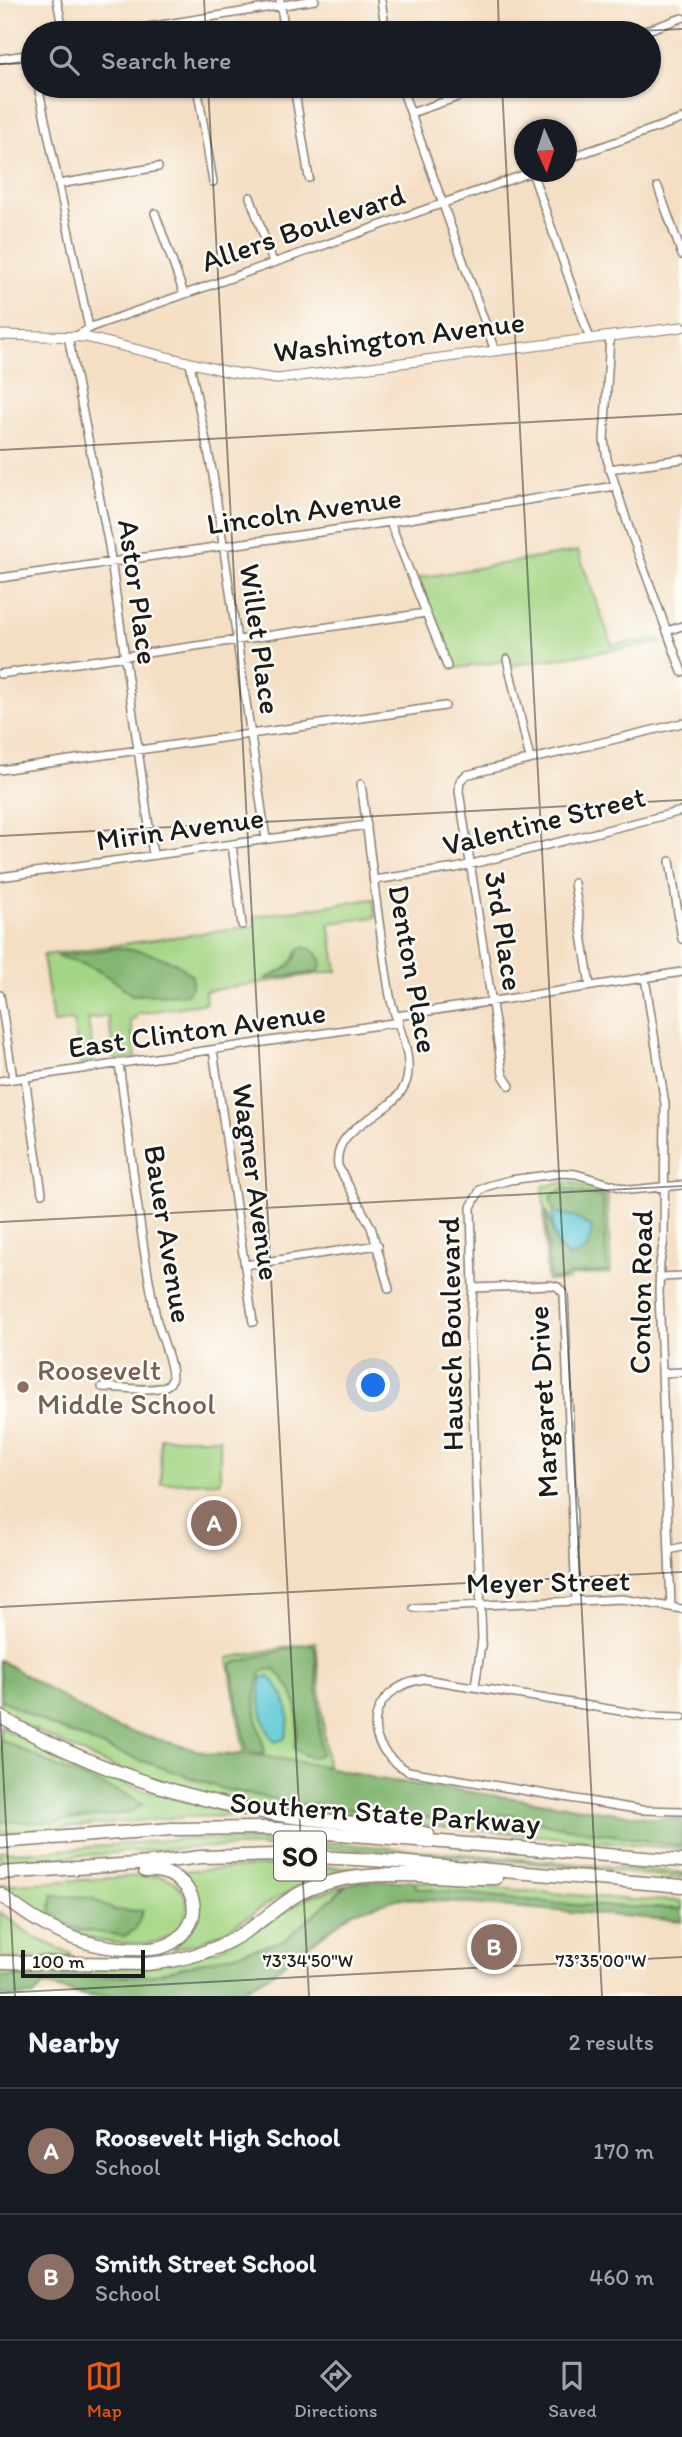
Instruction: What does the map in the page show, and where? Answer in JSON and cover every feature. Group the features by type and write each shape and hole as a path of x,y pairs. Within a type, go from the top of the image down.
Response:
{"highway":[{"path":"0,1717 110,1769 214,1802 313,1820 405,1829 462,1843"},
{"name":"Southern State Parkway","path":"0,1842 158,1830 234,1828 295,1830 682,1861"},
{"name":"Southern State Parkway","path":"0,1873 201,1857 280,1855 373,1860 682,1886"},
{"path":"0,1894 27,1915 62,1935 81,1942 116,1948 148,1949 169,1945 184,1933 192,1916 193,1905 188,1890 170,1873 152,1870 93,1875 33,1871"},
{"path":"0,1902 37,1930 62,1943 101,1953 142,1956 177,1952 214,1940 280,1901 332,1881 366,1875 398,1874 458,1879 566,1877"},
{"path":"0,1962 146,1964 180,1959 205,1952 235,1938 300,1893"}],"street":[{"path":"57,0 61,21"},
{"path":"191,21 280,3 315,0"},
{"path":"381,0 384,21"},
{"path":"280,3 283,21"},
{"path":"661,25 682,18"},
{"path":"0,59 21,58"},
{"path":"41,98 89,328"},
{"path":"199,98 213,183"},
{"path":"296,98 309,178"},
{"path":"405,98 495,351"},
{"path":"411,113 455,98"},
{"path":"577,155 682,119"},
{"path":"59,184 158,167"},
{"name":"Allers Boulevard","path":"72,336 273,262 514,178"},
{"path":"535,182 590,339"},
{"path":"658,187 676,225 682,255"},
{"path":"250,197 273,262"},
{"path":"155,214 184,294"},
{"name":"Washington Avenue","path":"0,335 72,336 229,372 277,379 682,327"},
{"name":"Astor Place","path":"72,336 111,562 153,855"},
{"path":"610,336 604,440 609,469 682,672"},
{"name":"Willet Place","path":"190,363 213,475 266,839"},
{"path":"609,469 682,459"},
{"name":"Lincoln Avenue","path":"0,578 390,522 615,486"},
{"path":"390,522 447,666"},
{"path":"0,674 426,614"},
{"path":"667,631 682,626"},
{"path":"507,659 530,759 682,723"},
{"path":"0,770 445,706"},
{"name":"3rd Place","path":"510,1086 503,1075 459,791 460,780 466,775 530,759"},
{"name":"Denton Place","path":"361,784 391,998 398,1019 408,1075 404,1088 393,1102 348,1135 340,1144 337,1155 338,1166 378,1245 389,1289"},
{"name":"Valentine Street","path":"374,880 456,868 682,811"},
{"name":"Mirin Avenue","path":"0,877 366,825"},
{"path":"232,844 242,925"},
{"path":"670,861 682,939"},
{"path":"573,883 590,986"},
{"path":"492,1001 682,972"},
{"name":"Conlon Road","path":"645,978 665,1104 664,1240 660,1277 671,1607"},
{"path":"0,995 13,1079"},
{"name":"East Clinton Avenue","path":"0,1081 213,1050 492,1001"},
{"name":"Wagner Avenue","path":"213,1050 253,1322"},
{"name":"Bauer Avenue","path":"102,1387 160,1389 169,1384 172,1378 156,1319 119,1064"},
{"path":"24,1078 42,1193"},
{"name":"Hausch Boulevard","path":"475,1686 482,1639 470,1330 473,1288 471,1207 476,1195 488,1186 510,1180 563,1173 576,1174 630,1190 682,1185"},
{"path":"245,1265 378,1245"},
{"path":"660,1277 682,1276"},
{"name":"Margaret Drive","path":"473,1288 551,1285 558,1287 564,1294 576,1601"},
{"path":"662,1373 682,1372"},
{"path":"669,1550 682,1547"},
{"name":"Meyer Street","path":"414,1608 623,1599 682,1609"},
{"path":"682,1717 652,1716 424,1679 407,1681 394,1689 381,1705 375,1725 380,1746 393,1763 408,1771 642,1810 682,1811"}],"green space":[{"path":"578,551 612,645 659,638 661,643 513,665 511,660 452,669 418,578"},
{"path":"374,899 376,917 329,923 337,971 205,991 206,1003 136,1014 135,1019 130,1020 136,1058 115,1061 108,1016 88,1019 94,1063 80,1065 73,1020 53,1023 43,955 255,926 255,916"},
{"path":"303,947 313,950 319,957 322,963 318,972 264,979 293,962 297,951"},
{"path":"118,948 146,952 176,963 192,976 192,987 187,994 132,995 97,970 57,956"},
{"path":"569,1182 607,1194 611,1273 570,1276 569,1280 547,1281 543,1186"},
{"path":"564,1188 603,1197 607,1271 570,1274 562,1279 551,1279 546,1210 559,1250 572,1251 556,1218 550,1197"},
{"path":"160,1438 220,1438 220,1482 161,1483"},
{"path":"316,1642 327,1767 244,1753 228,1658"},
{"path":"310,1643 315,1648 321,1754 310,1757 294,1748 298,1726 296,1706 289,1687 274,1669 262,1671 256,1692 257,1721 265,1752 263,1754 247,1750 231,1667 233,1663"},
{"path":"0,1660 108,1725 210,1754 244,1753 378,1779 651,1818 682,1818 682,1846 556,1826 512,1814 458,1821 299,1804 223,1789 52,1726 0,1699"},
{"path":"0,1699 52,1726 117,1752 299,1804 458,1821 512,1814 556,1826 682,1846 682,1849 272,1811 200,1796 103,1763 0,1713"},
{"path":"0,1726 37,1747 136,1788 230,1812 229,1816 185,1817 0,1833"},
{"path":"0,1739 61,1769 133,1797 142,1805 128,1813 52,1822 0,1822"},
{"path":"178,1839 322,1842 682,1873 682,1878 438,1855 255,1846 109,1853 0,1862 0,1852 49,1851"},
{"path":"281,1865 360,1868 360,1871 320,1880 318,1878 280,1896 229,1929 198,1943 173,1949 198,1910 194,1888 181,1874 183,1871"},
{"path":"158,1875 173,1881 183,1891 186,1915 178,1930 171,1936 147,1943 106,1942 67,1930 31,1911 1,1885"},
{"path":"360,1881 414,1881 417,1888 571,1905 682,1909 682,1921 400,1898 353,1912 272,1973 232,1996 88,1996 43,1985 34,1996 0,1996 0,1978 152,1975 285,1940 347,1885"},
{"path":"414,1881 632,1900 682,1901 682,1909 574,1905 417,1888"},
{"path":"347,1885 285,1940 235,1954 152,1975 0,1978 0,1967 124,1967 218,1950 283,1908 285,1912 308,1897"},
{"path":"52,1895 92,1898 114,1910 143,1911 135,1930 124,1936 75,1929 51,1913"},
{"path":"0,1912 34,1937 71,1954 69,1958 0,1958"}],"water":[{"path":"553,1213 574,1217 592,1228 589,1245 584,1252 568,1257 560,1248 555,1237"},
{"path":"268,1676 280,1689 288,1713 284,1739 275,1742 263,1720 260,1704 262,1678"}],"place":[{"name":"Roosevelt Middle School","path":"23,1387"},
{"name":"Roosevelt High School","path":"214,1523"},
{"name":"Smith Street School","path":"494,1947"}]}
